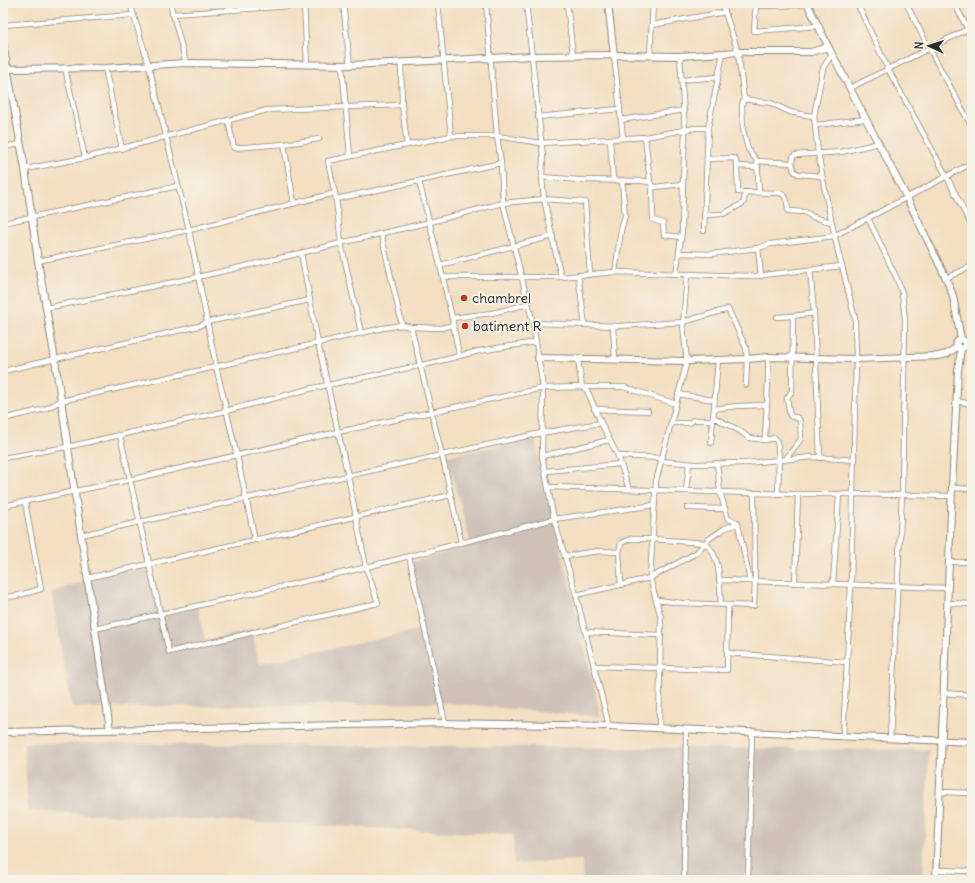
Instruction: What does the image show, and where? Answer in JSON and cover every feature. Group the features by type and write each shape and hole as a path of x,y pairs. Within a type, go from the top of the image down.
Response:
{"street":[{"path":"130,3 132,15 149,66 189,230 206,322 255,540"},
{"path":"170,3 186,63"},
{"path":"172,14 334,3"},
{"path":"343,3 350,65"},
{"path":"438,3 451,136"},
{"path":"486,3 497,136 501,163 503,203 520,276 533,323 543,388 541,433 542,456 554,519 576,595 608,726"},
{"path":"526,3 543,157 542,177 544,200 561,276"},
{"path":"567,3 573,56"},
{"path":"608,3 623,138"},
{"path":"650,56 653,3"},
{"path":"722,3 738,52 744,99 742,105 743,130 748,149 757,161 759,192"},
{"path":"857,3 888,69 972,227"},
{"path":"906,3 972,127"},
{"path":"954,3 970,28 972,37"},
{"path":"304,4 307,65"},
{"path":"818,26 754,31 756,4 807,4 907,198 946,278 953,296 963,340"},
{"path":"652,25 725,12"},
{"path":"3,25 132,15"},
{"path":"850,88 970,28"},
{"path":"3,44 5,69 25,170 31,217 55,360 110,730"},
{"path":"5,69 105,68 186,63 350,65 532,56 680,56 738,52 811,52 828,47"},
{"path":"704,230 708,128 723,53"},
{"path":"832,54 823,68 814,116 818,153 831,222 855,319 856,358 855,460 851,585 843,737"},
{"path":"676,274 682,237 685,131 680,56"},
{"path":"401,63 402,105 407,145"},
{"path":"342,65 350,156"},
{"path":"65,68 85,158"},
{"path":"105,68 122,148"},
{"path":"682,80 718,77"},
{"path":"744,99 771,103 790,112 814,116"},
{"path":"25,170 85,158 267,110 402,105"},
{"path":"538,117 619,109"},
{"path":"621,120 684,110"},
{"path":"816,125 865,119"},
{"path":"228,120 234,148 284,144 320,139"},
{"path":"361,333 341,243 336,199 328,161 451,136 497,136 541,143 645,137 695,128 708,128"},
{"path":"645,137 651,184 653,220 663,223 664,235 682,237"},
{"path":"610,139 613,180"},
{"path":"822,176 798,174 794,171 792,163 793,157 795,155 841,152 879,143"},
{"path":"3,147 20,144"},
{"path":"284,144 294,204"},
{"path":"707,159 735,158 738,166 738,192 780,193 787,199 788,211 805,212 813,217 831,222"},
{"path":"757,161 792,163"},
{"path":"336,199 501,163"},
{"path":"679,253 711,254 758,248 771,244 834,236 972,163"},
{"path":"738,166 758,167"},
{"path":"542,177 579,180 622,180 651,184 654,187 683,184"},
{"path":"615,272 620,230 626,216 622,180"},
{"path":"420,181 452,318 459,355"},
{"path":"3,223 178,186"},
{"path":"704,215 723,214 742,204 744,202 745,192"},
{"path":"38,261 189,230 335,193"},
{"path":"46,308 198,277 430,222 503,203 544,200 586,202 590,275"},
{"path":"868,218 902,293 905,319 902,494 890,739"},
{"path":"381,233 402,325"},
{"path":"440,265 553,236"},
{"path":"758,248 761,276"},
{"path":"120,435 138,522 169,652 378,603 366,567 300,253"},
{"path":"442,277 561,276 615,272 761,276 842,266"},
{"path":"946,278 972,266"},
{"path":"810,270 814,313 820,458"},
{"path":"578,275 585,325"},
{"path":"659,728 662,618 650,578 652,539 656,481 687,361 683,322 688,275"},
{"path":"3,365 4,371 199,326 206,322 310,300"},
{"path":"452,318 492,312 528,304"},
{"path":"533,323 613,326 683,322 728,309 746,348 748,359 746,385"},
{"path":"777,317 814,313"},
{"path":"785,460 801,439 800,421 798,418 790,416 787,398 792,391 793,316"},
{"path":"3,419 45,409 61,401 361,333 402,325 411,327 441,328 453,325"},
{"path":"613,326 615,360"},
{"path":"411,327 432,412 461,542"},
{"path":"936,880 948,562 959,348 957,341 972,338"},
{"path":"3,458 68,447 459,355 536,342"},
{"path":"538,358 687,361 768,357 856,358 938,356 947,354 959,348"},
{"path":"765,440 766,405 769,389 768,357"},
{"path":"578,359 582,387 586,390 618,456 629,489"},
{"path":"710,443 718,360"},
{"path":"3,506 130,480 338,432 543,388 624,387 676,404"},
{"path":"678,394 714,400"},
{"path":"956,401 972,404"},
{"path":"714,409 766,405"},
{"path":"594,408 648,411"},
{"path":"671,423 690,423 693,420 712,418 740,431 750,438 765,440 775,438 777,440 780,454 778,461 778,494"},
{"path":"81,535 541,433 601,423"},
{"path":"542,456 609,440"},
{"path":"618,456 689,464 746,463 814,457 855,460"},
{"path":"717,463 720,492 728,519 737,522 738,524 753,580"},
{"path":"546,471 620,464"},
{"path":"686,491 689,464"},
{"path":"548,487 778,494 902,494 951,496"},
{"path":"952,488 972,489"},
{"path":"657,600 682,603 754,606 754,493"},
{"path":"88,578 451,494"},
{"path":"795,583 798,494"},
{"path":"833,584 839,495"},
{"path":"3,597 16,596 41,588 25,502"},
{"path":"95,629 366,567 554,519 655,505"},
{"path":"687,508 725,509"},
{"path":"576,595 650,578 696,553 709,539 725,528 738,524"},
{"path":"621,585 619,552 621,543 630,539 706,543 716,557 721,604"},
{"path":"565,556 599,551 619,552"},
{"path":"409,556 445,723"},
{"path":"948,562 972,562"},
{"path":"719,580 947,588"},
{"path":"947,603 972,604"},
{"path":"594,666 727,670 728,604"},
{"path":"585,632 661,635"},
{"path":"727,653 847,662"},
{"path":"943,693 972,695"},
{"path":"3,732 445,723 608,726 972,742"},
{"path":"684,880 686,730"},
{"path":"732,880 748,879 752,733"},
{"path":"940,792 972,793"},
{"path":"936,870 972,871"}],"shaded area":[{"path":"535,440 601,717 446,703 72,708 51,593 95,577 148,567 159,616 198,607 205,641 251,630 260,664 422,629 410,563 471,545 447,456"},
{"path":"24,743 929,750 923,880 583,880 582,860 514,864 513,835 28,811"}],"place":[{"name":"chambrel","path":"464,298"},
{"name":"batiment R","path":"465,326"}]}
